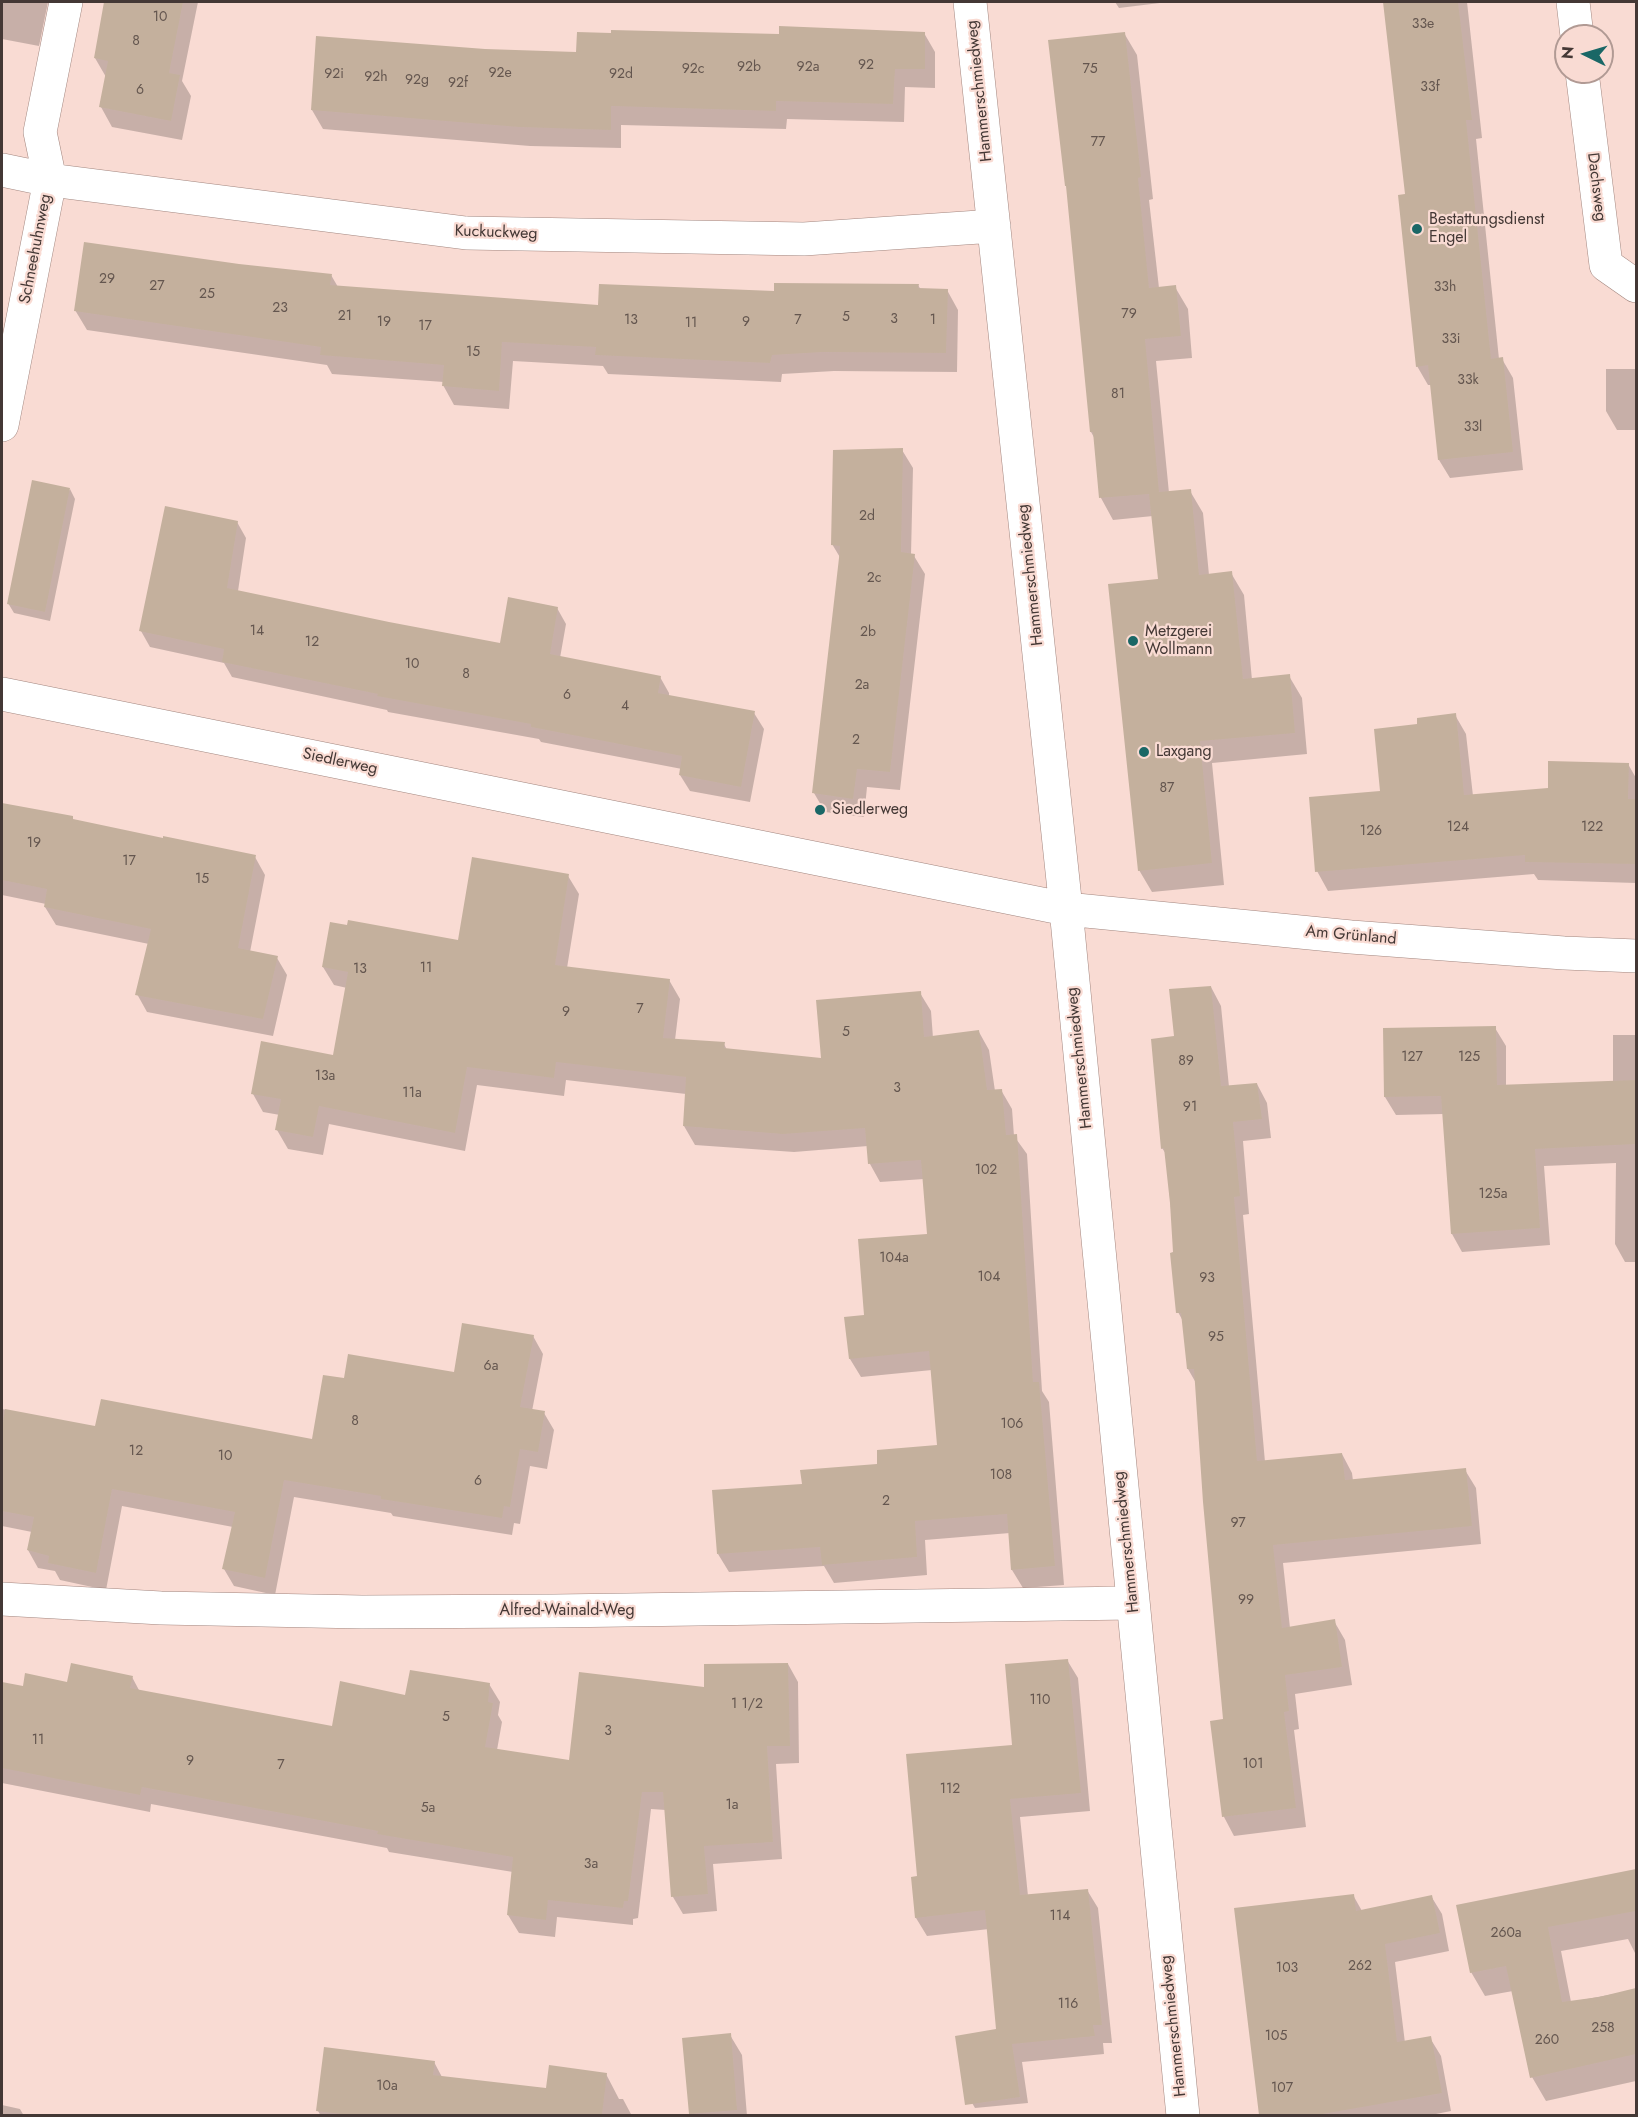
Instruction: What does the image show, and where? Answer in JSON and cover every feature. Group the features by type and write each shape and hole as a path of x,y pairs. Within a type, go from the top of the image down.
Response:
{"street":[{"name":"Schneehuhnweg","path":"2,425 50,180 40,132 66,2"},
{"name":"Hammerschmiedweg","path":"970,2 1066,909 1183,2115"},
{"path":"1573,2 1576,24"},
{"name":"Dachsweg","path":"1583,84 1606,265 1636,286"},
{"name":"Kuckuckweg","path":"2,170 50,180 466,233 804,239 994,225"},
{"name":"Siedlerweg","path":"2,694 1066,909"},
{"name":"Am Grünland","path":"1066,909 1351,937 1636,956"},
{"name":"Alfred-Wainald-Weg","path":"2,1599 161,1608 362,1612 1133,1603"}],"building":[{"path":"104,2 183,2 169,73 180,75 171,121 99,107 108,61 94,58"},
{"path":"1383,2 1458,2 1472,120 1466,120 1491,359 1503,357 1513,452 1438,460 1428,365 1416,367 1398,195 1405,194"},
{"path":"779,26 925,32 925,69 895,69 893,104 776,101 776,111 611,106 611,130 519,127 311,110 316,36 485,49 576,52 577,32 611,33 611,30 779,34"},
{"path":"1125,32 1141,177 1138,178 1149,288 1176,285 1181,336 1145,339 1159,492 1191,489 1199,575 1232,571 1243,679 1290,674 1295,733 1200,741 1212,863 1138,871 1108,584 1158,579 1149,494 1099,498 1048,40"},
{"path":"84,242 239,264 332,274 330,285 598,305 599,284 774,291 774,283 919,284 918,288 948,289 946,353 823,352 772,355 770,363 595,355 596,347 502,342 499,391 442,386 444,365 320,355 321,347 74,311"},
{"path":"903,448 901,552 915,554 890,772 857,769 853,799 812,793 840,546 831,545 833,450"},
{"path":"32,480 70,488 45,612 7,604"},
{"path":"165,506 238,521 227,588 500,643 508,597 558,607 550,654 661,676 658,693 755,711 741,787 679,775 682,756 531,727 531,724 377,696 378,694 222,662 224,649 139,631"},
{"path":"1456,713 1464,795 1548,788 1548,761 1629,763 1628,799 1636,799 1636,864 1525,862 1525,855 1315,872 1309,797 1380,791 1374,729 1417,724 1417,718"},
{"path":"2,803 73,816 73,819 163,838 163,836 256,855 238,948 278,956 263,1019 135,995 151,929 44,907 47,889 2,880"},
{"path":"472,857 569,874 555,965 670,979 663,1038 725,1042 724,1048 821,1058 816,1000 921,991 924,1037 979,1030 987,1090 1002,1089 1006,1135 1017,1134 1033,1382 1039,1382 1055,1566 1011,1570 1007,1514 915,1521 917,1557 822,1565 820,1547 717,1554 712,1490 802,1484 800,1470 877,1464 877,1450 937,1445 929,1351 849,1359 844,1317 864,1315 858,1239 927,1234 921,1160 868,1164 865,1128 783,1134 683,1126 686,1077 556,1062 554,1078 467,1067 455,1133 319,1106 313,1137 275,1130 281,1099 251,1094 261,1041 333,1055 348,972 322,967 330,922 347,925 348,920 458,940"},
{"path":"1211,986 1221,1086 1257,1083 1262,1119 1233,1122 1240,1196 1234,1197 1257,1461 1342,1453 1345,1480 1466,1468 1472,1526 1273,1545 1282,1628 1335,1619 1342,1667 1285,1675 1289,1711 1284,1712 1296,1808 1222,1817 1210,1721 1223,1719 1203,1502 1194,1369 1187,1369 1181,1313 1176,1313 1170,1253 1173,1252 1170,1203 1164,1148 1161,1149 1151,1039 1174,1036 1169,989"},
{"path":"1496,1026 1497,1085 1636,1080 1636,1144 1535,1149 1540,1228 1451,1234 1441,1096 1384,1097 1383,1028"},
{"path":"462,1323 534,1335 520,1407 545,1411 538,1452 520,1449 510,1507 504,1506 502,1518 381,1499 381,1496 284,1480 265,1578 222,1569 235,1512 112,1489 96,1573 48,1563 49,1556 27,1550 34,1517 2,1511 2,1429 5,1409 95,1426 101,1399 312,1439 323,1375 344,1378 348,1354 454,1372"},
{"path":"1068,1659 1081,1793 1010,1799 1020,1895 1088,1889 1102,2025 1093,2025 1095,2036 1012,2044 1020,2097 965,2105 955,2036 996,2029 985,1910 915,1918 911,1877 917,1876 906,1754 1012,1745 1005,1664"},
{"path":"71,1663 133,1676 130,1688 332,1726 340,1681 405,1695 410,1670 490,1683 488,1702 493,1703 485,1747 569,1760 579,1672 704,1687 704,1664 788,1663 790,1746 767,1746 773,1842 704,1846 708,1894 671,1897 663,1792 642,1792 628,1901 624,1901 623,1908 548,1900 546,1920 507,1915 513,1857 377,1834 378,1831 142,1787 140,1795 2,1768 2,1682 23,1686 25,1673 67,1682"},
{"path":"1636,1869 1636,1911 1548,1927 1562,2002 1599,1997 1636,1988 1636,2054 1530,2078 1506,1966 1470,1973 1456,1905"},
{"path":"1354,1894 1356,1911 1432,1895 1440,1933 1385,1944 1397,2042 1431,2036 1442,2093 1317,2115 1259,2115 1234,1908"},
{"path":"731,2033 737,2110 689,2114 682,2038"},
{"path":"324,2047 435,2061 433,2075 546,2088 549,2065 607,2073 602,2115 350,2115 316,2111"}],"place":[{"name":"Bestattungsdienst Engel","path":"1417,229"},
{"name":"Metzgerei Wollmann","path":"1133,641"},
{"name":"Laxgang","path":"1144,752"},
{"name":"Siedlerweg","path":"820,810"}]}
